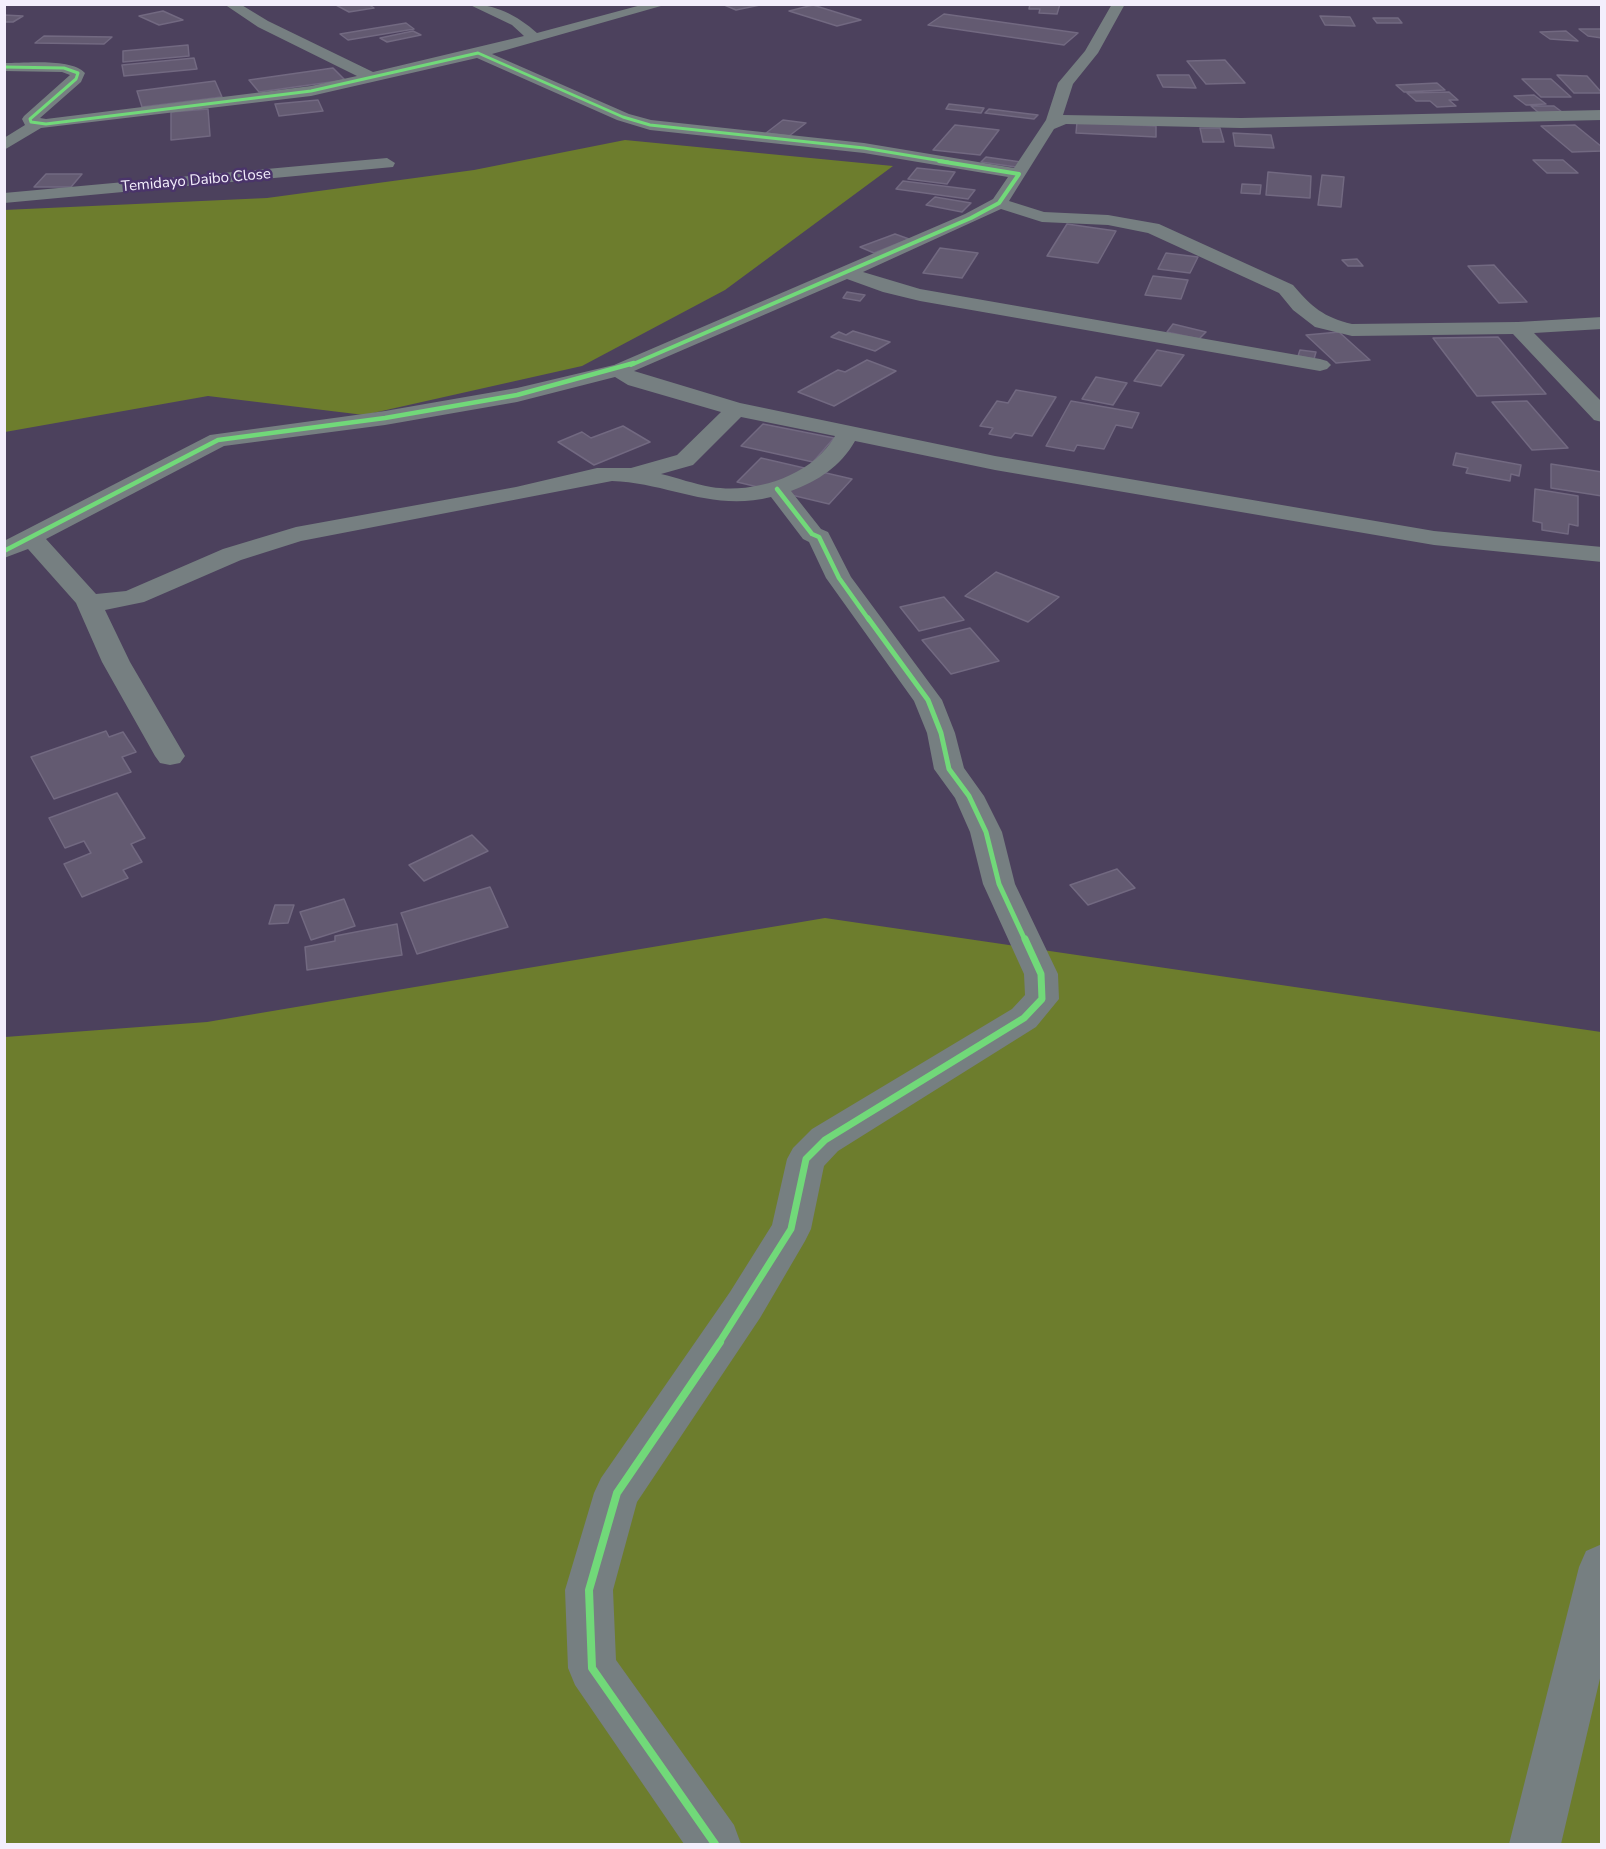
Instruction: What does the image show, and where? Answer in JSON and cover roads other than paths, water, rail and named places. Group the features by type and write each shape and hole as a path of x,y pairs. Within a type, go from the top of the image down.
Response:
{"street":[{"path":"230,4 263,24 370,77"},
{"path":"474,4 517,22 535,39"},
{"path":"4,145 37,124 296,94 535,39 662,4"},
{"path":"4,551 218,440 385,418 517,395 621,369 849,273 971,218 999,203 1053,122 1066,83 1091,53 1119,4"},
{"path":"478,53 623,117 650,125 864,148 1019,174"},
{"path":"4,67 64,68 78,73 76,79 30,119 37,124"},
{"path":"1053,122 1066,119 1240,123 1602,115"},
{"name":"Temidayo Daibo Close","path":"4,198 387,163"},
{"path":"999,203 1042,218 1108,220 1153,228 1286,289 1300,306 1322,323 1352,330 1518,328 1602,323"},
{"path":"849,273 890,288 920,295 1320,365"},
{"path":"1518,328 1602,415"},
{"path":"621,369 624,374 636,380 736,409 995,463 1434,538 1602,555"},
{"path":"631,474 685,459 736,409"},
{"path":"88,601 110,603 130,599 234,552 271,541 396,515 508,496 575,479 606,474 631,474 655,477 712,494 749,495 777,489 795,482 834,455 849,432"},
{"path":"715,1845 592,1668 589,1590 617,1493 745,1305 791,1228 806,1159 825,1140 1024,1018 1042,999 1041,974 999,884 986,832 969,796 949,769 941,733 928,700 839,578 819,537 812,534 777,489"},
{"path":"31,537 88,601 116,662 170,756"},
{"path":"1535,1845 1602,1567"}]}
